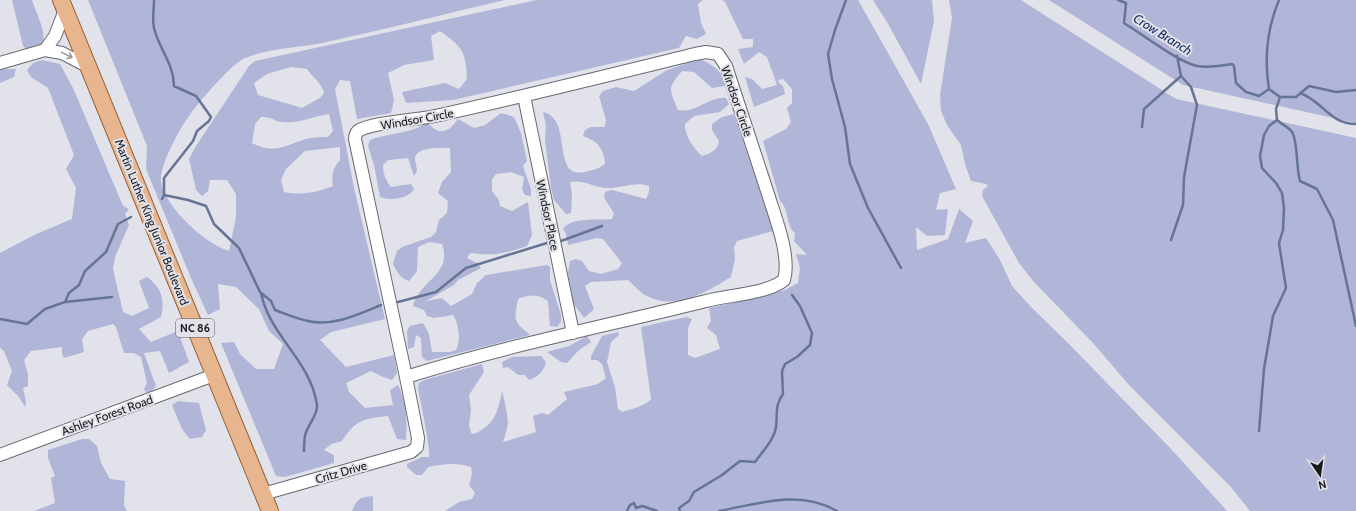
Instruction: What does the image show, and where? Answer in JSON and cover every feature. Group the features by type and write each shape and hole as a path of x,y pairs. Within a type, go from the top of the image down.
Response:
{"main road":[{"name":"Martin Luther King Junior Boulevard","path":"63,5 270,511"}],"street":[{"path":"45,50 55,36 63,5"},
{"path":"0,63 45,50 62,53 87,66"},
{"name":"Windsor Circle","path":"406,377 448,364 572,333 708,300 772,287 784,280 786,273 783,247 758,159 726,66 718,54 706,52 695,54 433,117 366,128 355,135 406,377 418,438 417,447"},
{"name":"Windsor Place","path":"524,96 572,333"},
{"name":"Ashley Forest Road","path":"0,455 214,375"},
{"name":"Critz Drive","path":"264,494 411,452 417,447"}],"shaded area":[{"path":"12,0 32,0 42,27 44,39 43,44 28,50 23,46"},
{"path":"88,0 505,0 322,43 264,52 245,58 232,67 207,93 185,122 166,158 161,175 161,182 164,192 178,213 198,233 219,247 229,251 236,217 236,194 227,180 210,180 208,191 202,196 196,190 189,159 249,66 255,61 537,0 703,0 698,4 701,23 706,34 697,39 686,36 679,48 453,100 406,103 402,92 445,83 459,89 467,79 464,56 461,50 453,41 440,31 431,36 434,60 404,65 388,73 394,100 391,113 357,119 350,81 340,80 335,89 354,188 385,319 331,332 320,340 346,367 394,355 397,373 392,380 371,371 346,383 349,392 365,408 393,405 390,390 398,385 406,412 406,440 397,439 388,416 367,419 356,424 342,441 331,444 324,450 334,455 334,463 285,477 276,476 221,343 234,342 240,354 256,369 274,369 283,344 269,331 259,309 236,287 218,284 220,309 208,315 146,169 147,146","holes":["291,67 307,69 323,89 324,93 320,98 302,108 258,95 254,83 267,74","329,114 333,131 328,137 309,138 283,147 272,149 252,143 255,124 261,117 288,122 300,121","340,147 340,160 332,175 333,186 309,193 296,194 284,192 281,180 286,169 305,151"]},
{"path":"722,0 858,0 928,124 956,189 940,193 936,210 948,209 945,235 927,236 916,227 917,250 948,239 959,209 973,221 965,243 986,238 1000,260 1012,286 1172,450 1227,511 445,511 459,502 472,499 475,493 469,485 472,474 471,467 455,464 439,465 428,467 422,475 416,475 407,467 407,464 422,457 429,457 427,435 418,388 419,383 424,380 482,364 484,372 469,395 471,410 469,425 471,433 474,434 487,427 491,422 494,418 502,392 508,423 503,442 536,432 533,416 542,413 548,415 567,399 564,392 598,384 606,378 602,364 597,360 591,360 591,356 602,336 618,332 619,335 611,342 607,362 615,387 618,409 622,412 634,409 651,399 641,327 686,317 692,319 688,328 688,355 695,358 720,349 716,335 707,328 711,321 709,308 785,290 798,283 800,268 796,254 807,255 794,241 795,233 790,226 785,209 780,201 763,141 786,129 791,122 787,108 792,103 792,89 783,79 778,80 783,86 785,94 754,107 745,77 752,79 762,89 777,85 767,57 759,52 744,64 738,49 753,47 753,39 743,39 725,2"},
{"path":"873,0 932,0 934,21 921,84 887,22"},
{"path":"949,0 1021,0 1176,99 1356,138 1356,511 1250,511 1230,486 1129,385 1093,343 1034,282 1019,263 982,196 983,190 988,186 986,184 971,181 965,164 961,145 947,125 941,111 940,95 952,18"},
{"path":"1049,0 1356,0 1356,123 1183,85"},
{"path":"700,59 717,69 724,81 725,86 712,88 694,72 682,71 672,85 671,89 671,93 678,110 691,110 720,98 726,98 729,104 720,112 694,116 685,124 686,133 693,146 702,156 708,154 716,149 719,141 712,130 712,124 722,117 734,114 773,231 737,241 734,247 735,259 731,277 701,294 680,301 658,300 644,295 628,280 591,282 585,286 594,309 584,318 573,303 568,273 570,261 576,259 582,261 589,271 601,274 618,269 622,263 603,239 597,238 568,245 566,234 563,229 572,222 612,219 614,213 604,198 605,192 612,190 646,199 649,192 649,186 634,184 613,188 603,188 575,181 570,182 572,195 571,213 566,214 554,200 551,188 545,140 546,125 543,112 552,117 558,125 568,167 574,172 585,172 596,169 605,164 603,154 596,143 583,136 585,130 591,127 605,127 606,120 599,96 603,91 616,87 634,91 667,70"},
{"path":"42,60 60,64 73,88 123,206 129,209 125,214 129,225 115,257 113,269 123,312 132,316 149,308 139,281 147,277 159,290 163,305 161,317 139,329 151,342 178,331 189,362 169,373 160,351 144,353 156,386 148,395 144,389 147,383 141,357 134,353 124,353 116,327 113,324 88,331 82,339 84,352 64,358 62,354 62,347 31,351 24,360 28,374 28,386 23,388 26,402 25,407 19,397 7,385 12,371 4,351 0,348 0,253 34,235 72,219 76,188 66,169 74,155 48,88 31,77 27,70 33,63"},
{"path":"16,69 14,77 0,83 0,70"},
{"path":"501,113 514,117 521,133 527,161 523,166 531,189 531,196 525,195 522,189 524,177 511,172 496,174 492,179 492,191 499,200 500,206 512,211 528,202 532,235 527,246 511,251 498,254 470,253 467,258 477,263 481,268 458,280 454,285 426,301 442,298 451,306 472,294 477,283 486,275 547,265 550,267 550,280 561,315 561,322 557,327 550,326 548,301 537,296 526,296 518,299 516,320 530,335 427,361 422,357 421,338 416,335 414,347 408,349 407,331 410,326 423,323 429,334 432,352 450,352 456,350 458,346 458,327 453,315 434,318 427,316 424,310 413,306 416,297 434,277 443,263 444,254 442,244 429,242 418,247 417,271 409,281 397,272 393,264 397,251 402,247 431,237 436,232 439,220 447,213 448,201 438,193 442,182 451,172 450,148 430,148 420,151 415,158 417,171 414,176 408,158 388,160 383,165 383,168 385,177 391,187 411,184 414,189 404,197 389,199 380,197 374,165 368,146 370,140 411,130 425,124 429,124 437,130 445,131 452,127 458,119 474,128 485,125"},
{"path":"587,336 591,342 579,350 567,363 561,362 547,352 569,346"},
{"path":"541,356 546,362 544,368 538,375 529,380 525,375 518,375 508,367 503,368 502,362 512,357"},
{"path":"178,401 199,403 206,430 202,437 190,439 182,429 172,405"},
{"path":"82,439 89,439 97,446 101,463 110,479 125,481 124,506 127,511 34,511 55,503 51,478 55,476 48,458 48,450"},
{"path":"373,496 373,511 352,511 360,499"}],"waterway":[{"name":"Crow Branch","path":"154,0 154,28 156,36 172,71 174,86 196,96 211,117 209,121 197,131 193,141 164,178 164,195 162,199"},
{"path":"846,0 828,54 832,79 845,127 850,164 868,208 901,268"},
{"name":"Crow Branch","path":"1118,0 1126,3 1124,23 1170,54 1189,63 1206,67 1232,64 1234,66 1236,83 1246,92 1259,96 1269,89 1280,97 1296,97 1309,86 1336,92 1356,90"},
{"path":"1269,89 1267,67 1269,33 1279,0"},
{"path":"1142,127 1144,109 1181,76 1177,56"},
{"path":"1171,240 1183,205 1184,177 1197,105 1191,87 1181,76"},
{"path":"1300,93 1315,101 1332,116 1339,120 1356,124"},
{"path":"1259,431 1264,369 1273,316 1286,288 1279,243 1283,230 1284,208 1282,193 1276,183 1262,168 1260,156 1264,135 1269,126 1277,120 1276,109 1280,97"},
{"path":"1277,120 1289,129 1294,136 1300,181 1317,189 1333,220 1356,326"},
{"path":"164,195 188,200 206,206 214,224 239,248 260,292 271,301 275,310 304,320 327,322 346,319 381,305"},
{"name":"Crow Branch","path":"0,319 27,324 45,309 65,302 69,293 79,285 85,271 106,252 118,224 131,217"},
{"path":"561,241 602,226"},
{"path":"398,302 436,292 466,268 547,243"},
{"path":"261,293 265,308 272,322 299,361 313,389 317,409 306,432 304,451"},
{"path":"680,511 679,508 689,501 694,492 722,475 740,461 755,462 773,437 776,427 777,406 783,394 782,371 785,364 797,357 810,345 812,333 800,306 792,295"},
{"path":"65,302 112,297"},
{"path":"719,511 763,502 793,499 823,504 837,511"},
{"path":"627,511 630,505 634,503 636,508 642,506 657,511"}]}
